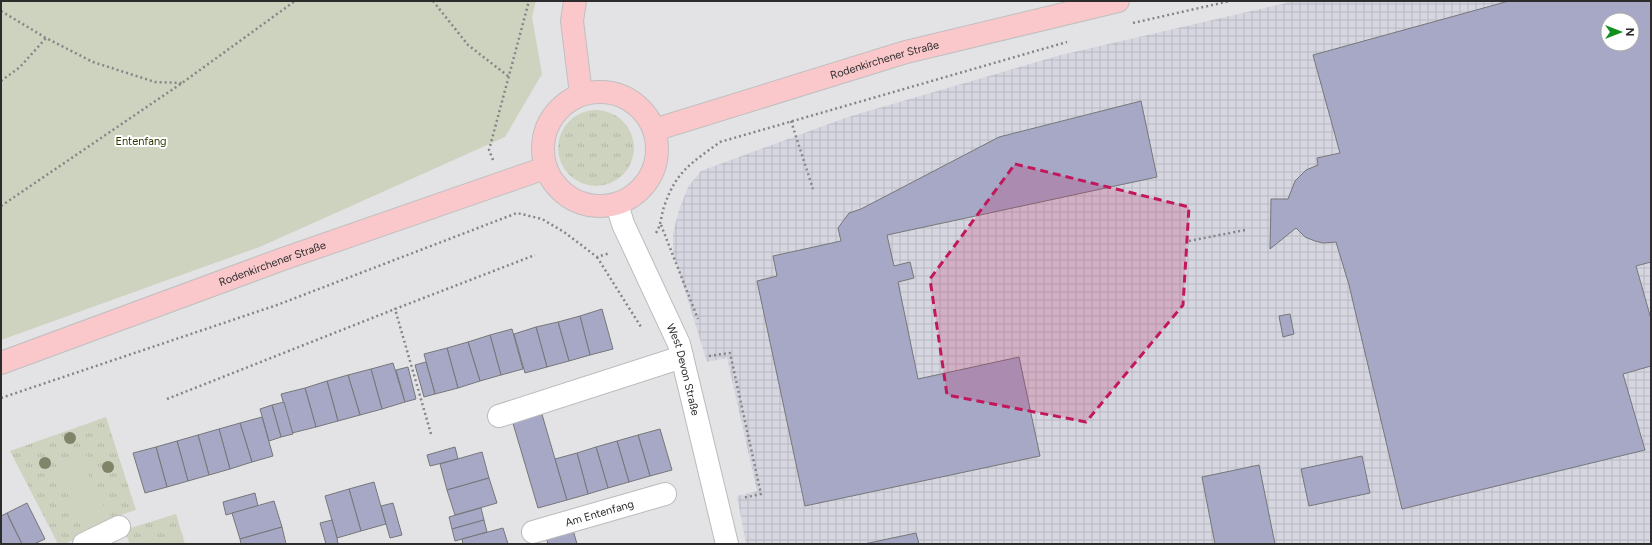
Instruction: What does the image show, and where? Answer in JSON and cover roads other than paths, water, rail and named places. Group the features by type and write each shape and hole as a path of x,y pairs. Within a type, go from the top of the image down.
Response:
{"main road":[{"path":"575,1 572,21 581,94"},
{"name":"Rodenkirchener Straße","path":"654,130 906,52 1118,1"},
{"path":"598,91 609,92 628,98 645,113 654,130 657,144 656,159 649,178 637,193 617,204 597,206 577,202 560,190 551,179 545,168 542,146 547,126 559,108 581,94 598,91"},
{"name":"Rodenkirchener Straße","path":"1,363 280,260 545,168"}],"street":[{"name":"West Devon Straße","path":"617,204 623,224 678,344 727,544"},
{"path":"499,416 682,357"},
{"name":"Am Entenfang","path":"533,532 665,494"},
{"path":"84,544 119,527"}],"park label":[{"name":"Entenfang","path":"141,141"}]}
